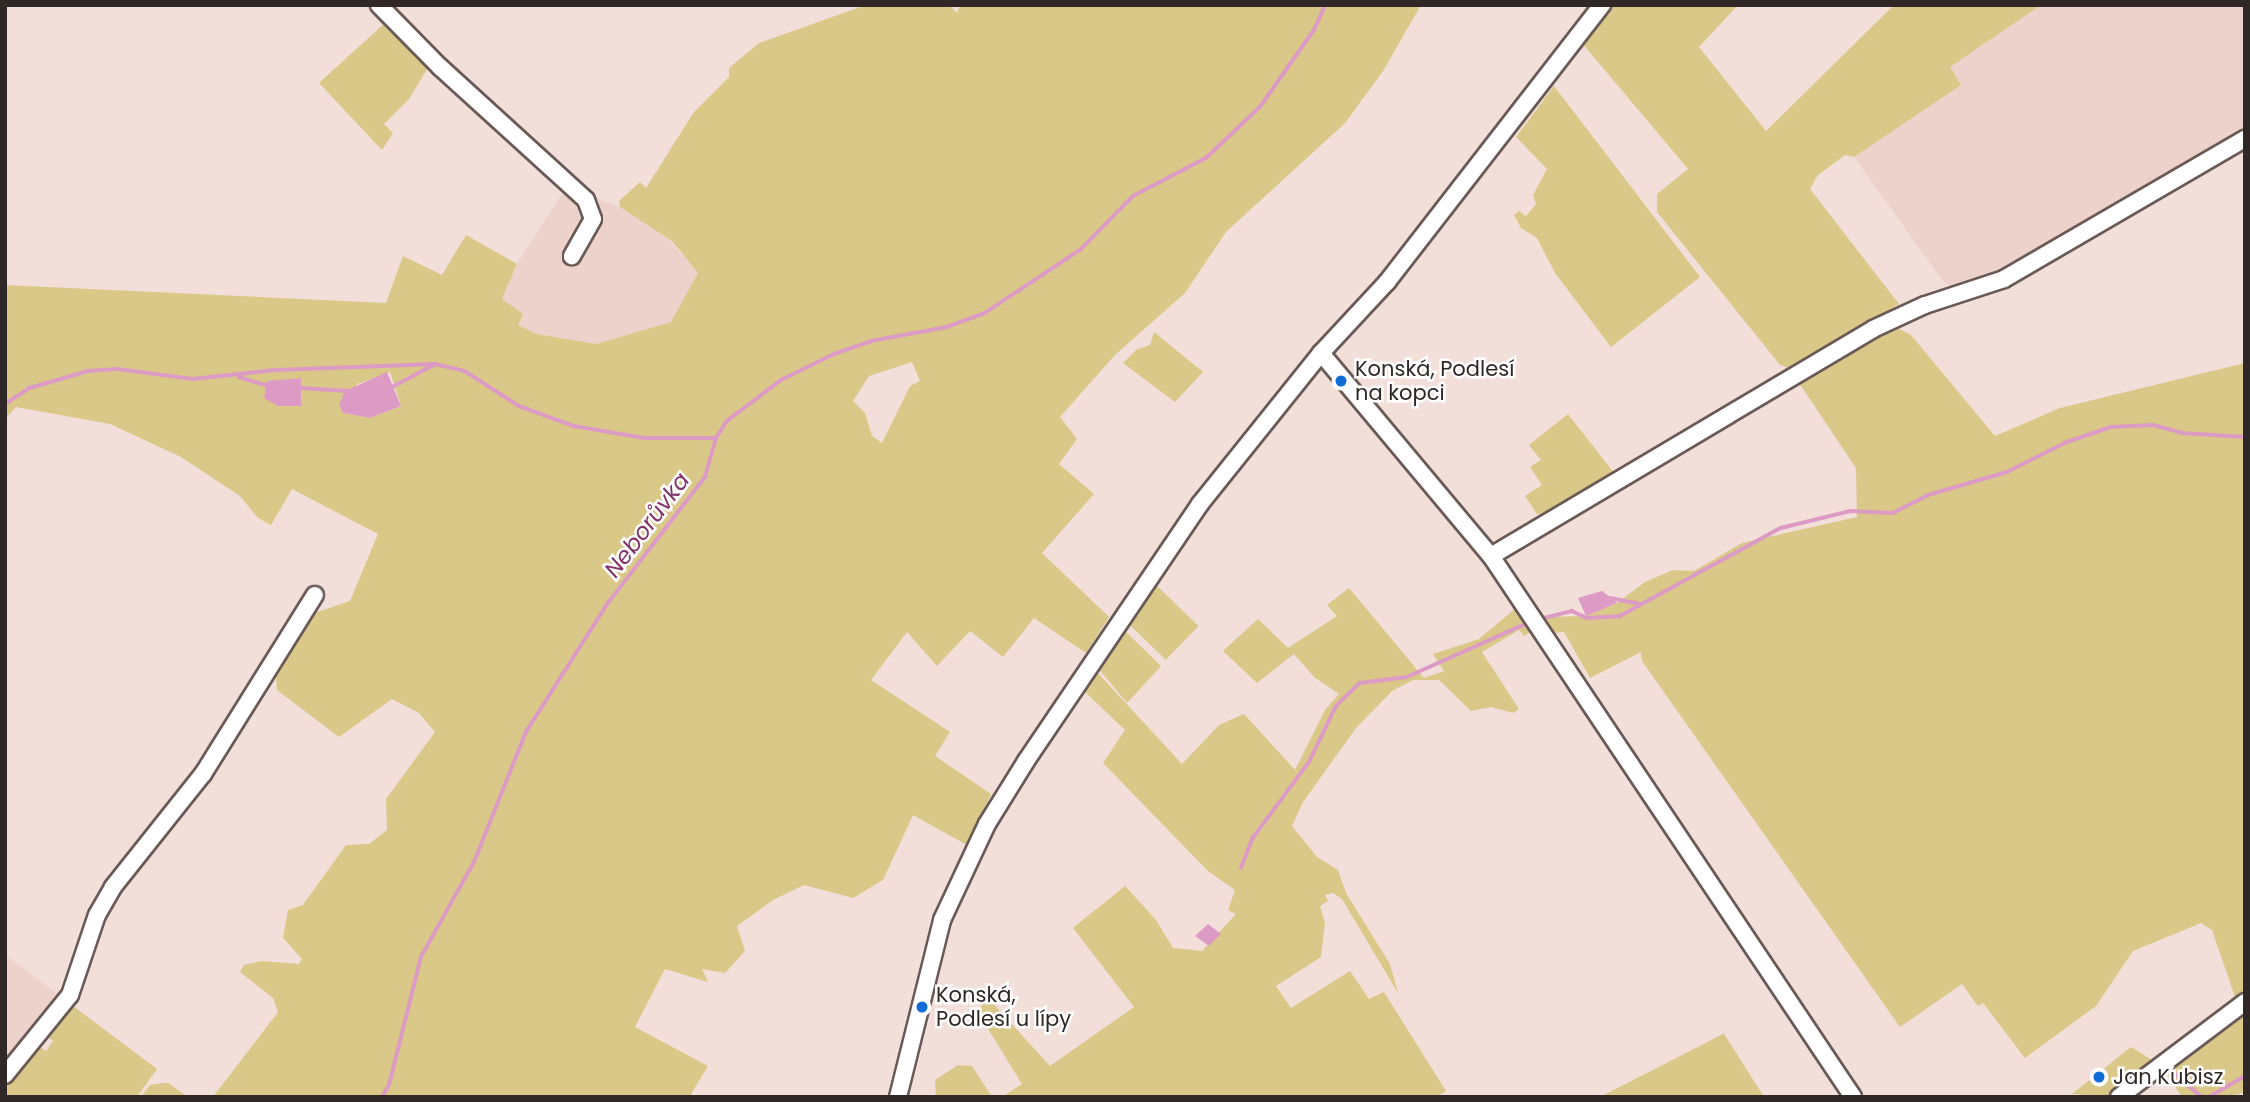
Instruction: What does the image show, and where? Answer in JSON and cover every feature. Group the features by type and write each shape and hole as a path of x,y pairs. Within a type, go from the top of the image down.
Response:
{"street":[{"path":"379,5 440,67 586,200 593,219 572,256"},
{"path":"898,1097 942,920 987,824 1118,621 1200,504 1321,353 1387,282 1602,5"},
{"path":"1491,556 1873,329 1925,305 2004,279 2245,139"},
{"path":"1321,353 1491,556 1853,1097"},
{"path":"5,1075 70,995 97,915 113,887 203,775 315,595"},
{"path":"2119,1097 2245,1002"}],"shaded area":[{"path":"866,5 949,5 957,13 960,5 1421,5 1383,71 1345,123 1226,232 1185,293 1115,355 1060,417 1077,439 1059,464 1094,494 1042,553 1109,617 1086,653 1034,618 1003,657 970,631 937,666 907,632 871,680 950,732 935,756 991,794 967,845 913,815 883,880 853,898 804,885 773,900 737,926 745,951 725,973 702,969 708,982 665,969 635,1027 708,1066 691,1094 695,1097 213,1097 278,1012 273,998 240,972 244,965 262,961 299,964 302,959 283,938 288,910 303,905 346,845 369,844 387,830 386,799 435,732 419,713 392,699 339,737 277,690 276,676 314,613 350,601 378,534 292,489 271,525 258,518 240,496 181,457 110,424 16,407 5,419 5,285 386,303 403,256 442,275 466,235 517,264 502,299 523,314 518,325 537,334 596,344 671,322 698,273 672,241 620,207 619,201 640,182 646,188 694,112 729,77 729,68 759,43","holes":["912,362 920,381 910,386 882,443 872,436 865,413 853,401 869,376","390,372 401,406 370,418 343,413 357,384"]},
{"path":"1612,5 1738,5 1699,47 1766,131 1894,5 2041,5 1950,67 1961,85 1854,157 1845,155 1818,175 1810,189 1899,304 1794,369 1780,365 1657,212 1657,194 1688,169 1582,43"},
{"path":"2041,5 2245,5 2245,133 1998,275 1953,288 1942,280 1854,157 1961,85 1950,67"},
{"path":"386,22 429,66 409,99 384,124 393,133 382,150 319,83"},
{"path":"1554,86 1700,277 1611,347 1555,273 1537,238 1521,228 1514,215 1519,211 1526,216 1536,204 1533,195 1547,169 1516,137"},
{"path":"572,178 600,200 620,207 666,236 698,273 671,322 596,344 537,334 518,325 502,299 517,264"},
{"path":"1893,326 1911,335 1995,436 2060,408 2245,363 2245,991 2235,997 2212,930 2201,923 2133,951 2096,1006 2025,1058 1983,1003 1978,1006 1962,984 1900,1027 1642,661 1641,652 1590,678 1564,632 1553,633 1543,617 1586,616 1617,603 1645,582 1673,570 1694,571 1742,543 1857,517 1856,468 1799,383"},
{"path":"1154,332 1203,372 1175,402 1123,363 1136,350 1150,345"},
{"path":"387,372 401,406 370,418 343,413 339,405 345,391"},
{"path":"301,378 301,406 278,406 264,398 267,381"},
{"path":"1568,414 1614,473 1545,515 1537,514 1525,496 1542,485 1530,467 1541,460 1529,445"},
{"path":"1156,585 1198,626 1166,660 1123,619"},
{"path":"1349,588 1424,678 1444,671 1433,654 1479,639 1516,608 1532,631 1524,636 1519,630 1482,652 1519,709 1513,713 1491,707 1471,711 1439,680 1413,680 1392,691 1356,728 1303,802 1292,826 1317,857 1338,870 1346,893 1390,964 1398,993 1342,899 1333,893 1325,895 1328,901 1320,906 1325,923 1321,957 1276,986 1291,1008 1350,971 1369,999 1384,992 1446,1091 1436,1097 1002,1097 1022,1084 977,1011 988,998 1050,1066 1134,1007 1073,928 1125,886 1156,920 1173,948 1202,951 1236,914 1228,910 1235,890 1208,871 1103,763 1125,730 1083,690 1096,671 1182,764 1219,725 1244,714 1295,770 1325,710 1339,694 1314,677 1294,654 1257,683 1223,651 1258,619 1288,648 1337,616 1327,605"},
{"path":"1602,591 1617,603 1586,616 1578,598"},
{"path":"1124,630 1161,666 1127,703 1098,668"},
{"path":"1208,924 1221,934 1209,946 1195,936"},
{"path":"5,955 63,998 5,1063"},
{"path":"69,1003 157,1069 137,1097 5,1097 5,1085 38,1046 46,1051 53,1041 46,1035"},
{"path":"2245,1012 2245,1092 2230,1097 2182,1097 2164,1069"},
{"path":"1723,1034 1764,1097 1600,1097"},
{"path":"2131,1047 2155,1062 2111,1097 2072,1094"},
{"path":"958,1065 972,1066 992,1097 936,1097 935,1080"},
{"path":"168,1083 188,1097 141,1097 150,1085"}],"waterway":[{"name":"Neborůvka","path":"382,1097 389,1085 421,957 475,860 526,732 608,603 705,477 716,438 727,421 781,380 834,354 871,341 947,327 985,313 1080,250 1133,196 1206,158 1260,107 1314,30 1325,5"},
{"path":"5,404 30,388 88,371 118,369 193,379 276,370 435,364 465,371 519,406 574,426 644,438 716,438"},
{"path":"394,386 434,365"},
{"path":"239,377 268,386"},
{"path":"300,388 348,391"},
{"path":"1544,618 1572,611 1587,618 1620,616 1781,528 1850,511 1893,513 1928,495 2007,472 2067,442 2111,427 2153,425 2182,433 2245,437"},
{"path":"1610,598 1640,604"},
{"path":"1241,868 1252,839 1309,762 1336,706 1360,683 1407,677 1523,625"},
{"path":"2172,1071 2202,1097"},
{"path":"2209,1097 2245,1076"}],"place":[{"name":"Konská, Podlesí na kopci","path":"1341,381"},
{"name":"Konská, Podlesí u lípy","path":"922,1007"},
{"name":"Jan Kubisz","path":"2099,1077"}]}
